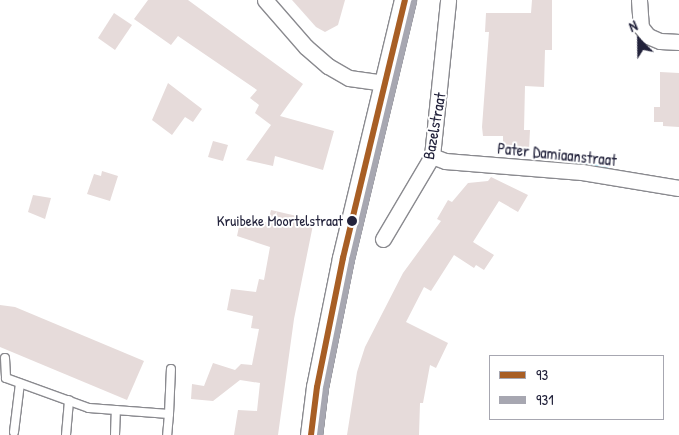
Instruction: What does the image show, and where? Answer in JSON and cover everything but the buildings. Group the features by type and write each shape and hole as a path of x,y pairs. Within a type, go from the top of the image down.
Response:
{"main road":[{"path":"311,435 317,387 343,258 405,0"}],"street":[{"path":"265,0 306,47 328,66 349,78 386,83"},
{"name":"Bazelstraat","path":"382,239 432,156 448,0"},
{"path":"639,0 641,27 648,36 660,41 679,42"},
{"name":"Pater Damiaanstraat","path":"432,156 446,160 582,172 679,188"}],"lane":[{"path":"5,358 6,378 89,408 169,414"},
{"path":"167,435 172,369"},
{"path":"14,432 20,383"},
{"path":"66,435 69,400"},
{"path":"115,435 116,410"}],"waterway":[{"path":"571,164 606,169"}],"transit line":[{"name":"93","path":"311,435 317,387 343,258 405,0"},
{"name":"931","path":"320,435 326,388 352,260 414,2"}],"place":[{"name":"Kruibeke Moortelstraat","path":"352,221"}]}
